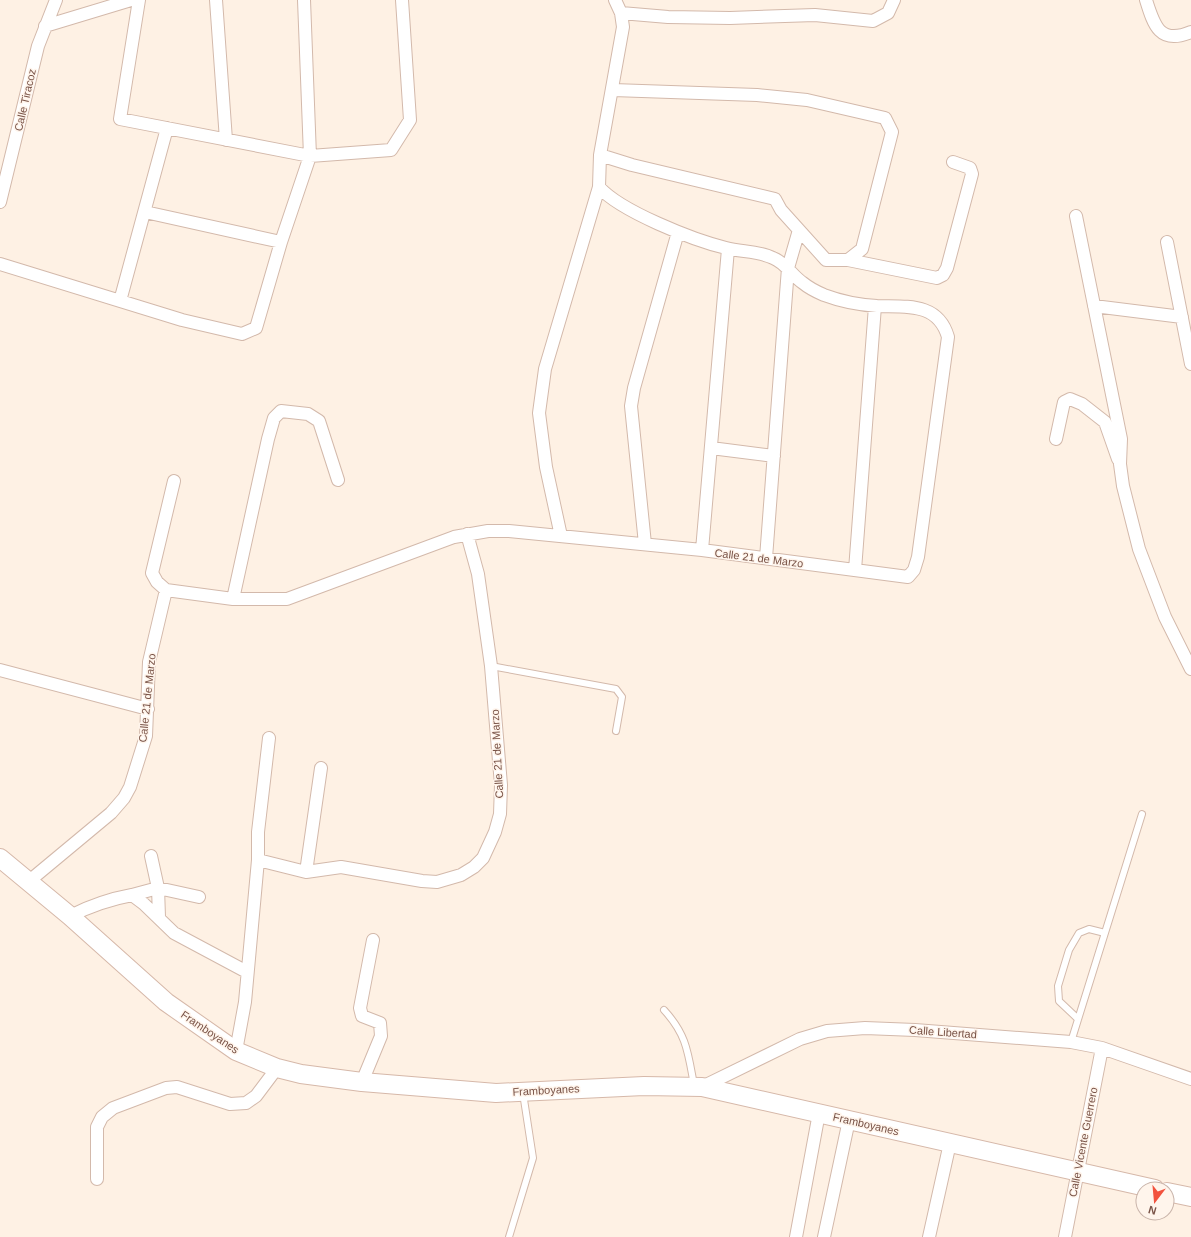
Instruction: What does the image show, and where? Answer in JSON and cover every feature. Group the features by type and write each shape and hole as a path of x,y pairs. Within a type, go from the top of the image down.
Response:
{"main road":[{"name":"Framboyanes","path":"0,858 70,916 166,1002 236,1051 277,1068 301,1074 362,1082 496,1093 644,1086 698,1087 1135,1185"},
{"path":"1175,1194 1191,1197"}],"street":[{"name":"Calle Tiracoz","path":"0,202 4,170 38,46 56,0"},
{"path":"45,26 131,0"},
{"path":"139,0 120,119 310,156 391,150 410,120 402,0"},
{"path":"216,0 226,140"},
{"path":"0,264 182,320 242,334 256,328 281,242 310,156 304,0"},
{"path":"561,536 546,467 539,413 545,369 599,187 600,155 622,36 621,13 615,0"},
{"path":"621,13 668,17 730,18 816,15 873,21 888,13 894,0"},
{"path":"1146,0 1152,20 1164,35 1172,38 1191,32"},
{"path":"613,90 757,95 800,99 885,118 892,132 862,249 848,260"},
{"path":"120,301 167,128"},
{"path":"600,155 632,165 775,199 799,230 826,260 848,260 937,278 943,275 947,268 972,174 970,168 953,162"},
{"path":"599,187 606,195 623,205 678,232 728,249 769,256 788,268 802,283 824,295 875,306 855,570"},
{"path":"145,212 281,242"},
{"path":"1076,216 1121,439 1120,464 1122,486 1139,549 1165,617 1191,670"},
{"path":"766,558 788,268 799,230"},
{"path":"646,544 631,406 634,388 678,232"},
{"path":"1167,242 1191,364"},
{"path":"702,550 728,249"},
{"name":"Calle 21 de Marzo","path":"28,882 111,813 124,798 130,787 146,736 149,662 166,590 233,599 287,599 454,537 488,531 509,531 702,550 908,577 914,570 918,557 948,337 945,325 932,314 918,308 875,306"},
{"path":"1094,306 1182,317"},
{"path":"1056,439 1064,402 1070,399 1082,404 1104,422 1120,464"},
{"path":"233,599 274,418 281,412 308,414 319,421 338,480"},
{"path":"711,448 774,456"},
{"path":"166,590 157,582 152,573 174,481"},
{"name":"Calle 21 de Marzo","path":"258,860 306,872 340,867 422,881 437,882 461,875 474,868 483,858 495,832 500,814 501,785 491,666 478,574 467,534"},
{"path":"0,670 148,709"},
{"path":"236,1051 244,1009 258,860 258,832 269,738"},
{"path":"306,872 321,768"},
{"path":"151,856 158,888 159,917"},
{"path":"70,916 93,906 158,888 199,897"},
{"path":"132,895 159,917 174,934 247,972"},
{"path":"362,1082 381,1036 380,1024 362,1016 360,1008 373,940"},
{"name":"Calle Libertad","path":"698,1087 800,1039 827,1031 865,1028 915,1030 1071,1042 1102,1048 1191,1079"},
{"name":"Calle Vicente Guerrero","path":"1065,1237 1102,1048"},
{"path":"97,1180 97,1127 102,1117 113,1108 166,1088 178,1087 230,1104 246,1103 256,1096 277,1068"},
{"path":"796,1237 819,1113"},
{"path":"824,1237 849,1120"},
{"path":"929,1237 950,1143"}],"lane":[{"path":"491,666 616,689 622,698 616,731"},
{"path":"1071,1042 1142,814"},
{"path":"1078,1019 1059,1001 1058,986 1069,950 1078,933 1089,929 1104,933"},
{"path":"664,1010 676,1024 686,1046 698,1087"},
{"path":"509,1237 533,1158 522,1091"}]}
